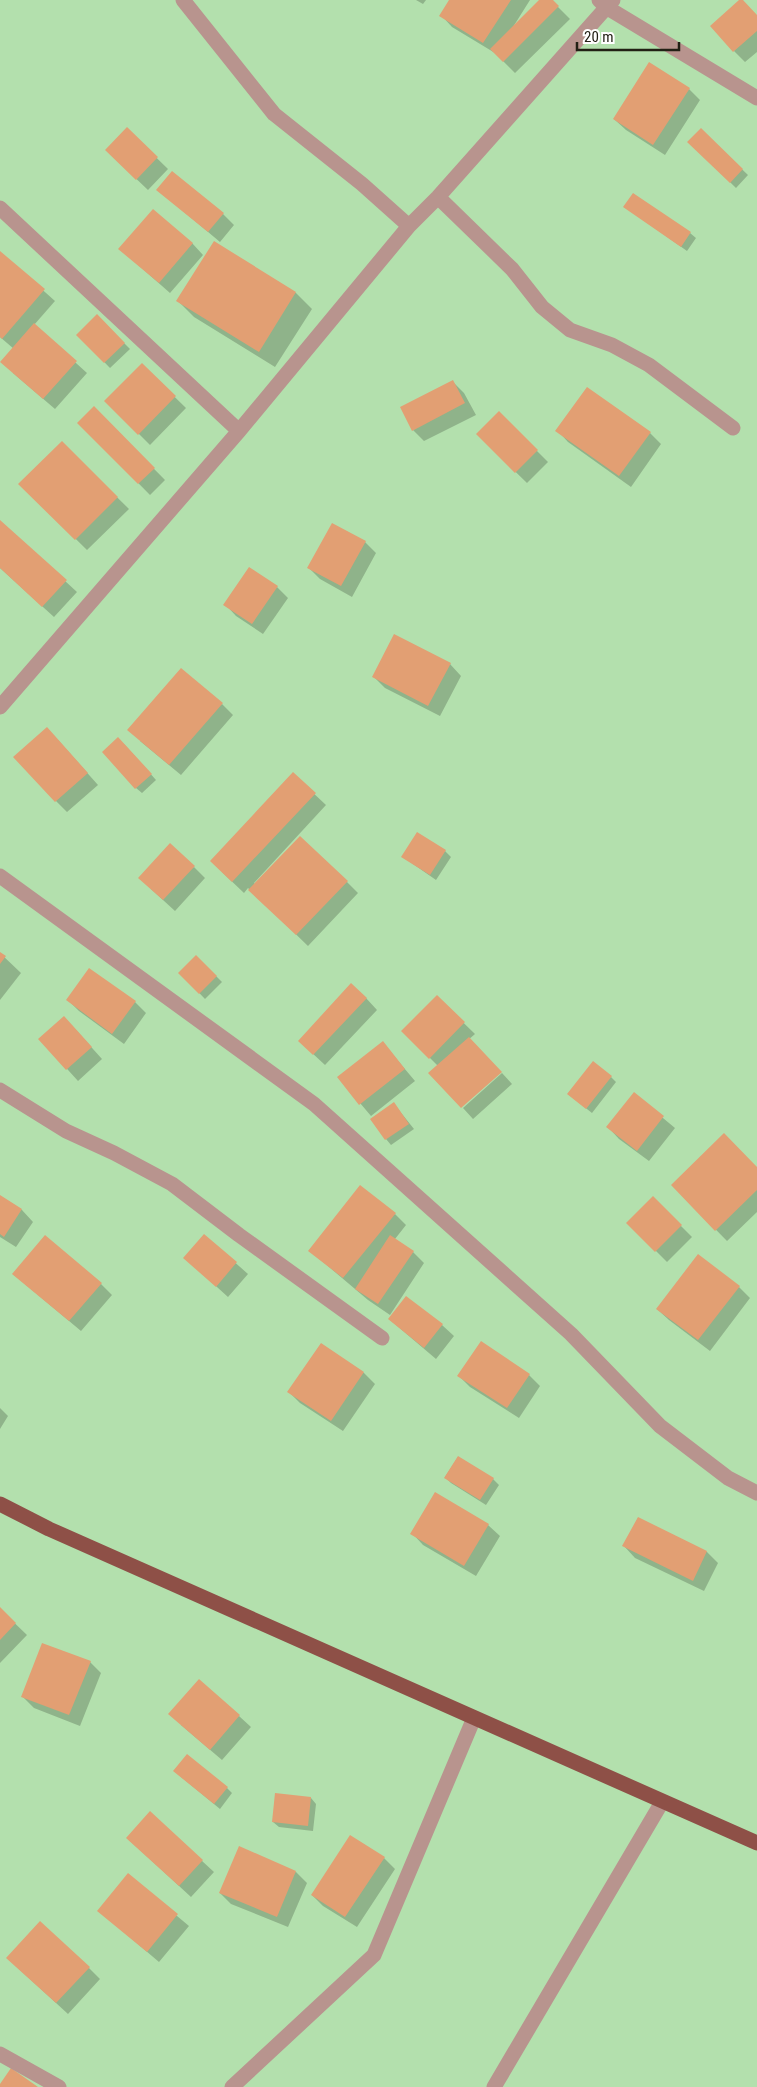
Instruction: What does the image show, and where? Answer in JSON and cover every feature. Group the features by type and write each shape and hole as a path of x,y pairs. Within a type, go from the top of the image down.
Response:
{"main road":[{"path":"0,1504 49,1529 757,1843"}],"street":[{"path":"183,0 274,114 362,184 409,226"},
{"path":"0,707 239,431 409,226 438,197 606,2 757,98"},
{"path":"438,197 512,269 542,307 570,330 612,345 649,365 734,428"},
{"path":"0,208 239,431"},
{"path":"0,876 314,1104 571,1334 660,1426 728,1478 757,1493"},
{"path":"0,1090 66,1131 172,1184 238,1235 382,1338"},
{"path":"232,2087 374,1955 474,1718"},
{"path":"494,2087 662,1802"},
{"path":"0,2054 59,2087"}],"green space":[{"path":"0,0 757,0 757,2087 0,2087"}],"building":[{"path":"449,0 511,0 483,43 439,16"},
{"path":"539,0 553,0 559,6 503,62 490,49"},
{"path":"739,0 743,0 757,15 757,31 733,52 710,26"},
{"path":"649,62 690,88 653,145 613,119"},
{"path":"127,127 158,157 136,180 105,150"},
{"path":"701,128 743,169 730,183 687,142"},
{"path":"172,171 224,213 208,232 156,190"},
{"path":"633,193 691,232 681,247 623,207"},
{"path":"153,209 193,243 159,283 118,249"},
{"path":"214,241 296,292 259,352 176,301"},
{"path":"0,251 45,289 2,339 0,337"},
{"path":"97,314 125,343 104,363 76,335"},
{"path":"34,323 77,361 43,399 0,362"},
{"path":"142,363 176,396 138,435 104,401"},
{"path":"453,380 465,403 412,431 400,407"},
{"path":"587,387 651,432 619,476 555,431"},
{"path":"94,406 155,468 138,484 77,423"},
{"path":"499,411 538,450 515,473 476,434"},
{"path":"62,441 118,497 75,540 18,484"},
{"path":"0,520 67,580 42,607 0,568"},
{"path":"332,523 366,541 341,586 307,568"},
{"path":"249,567 278,586 252,624 223,605"},
{"path":"394,634 451,663 428,706 372,677"},
{"path":"181,668 223,703 169,765 127,730"},
{"path":"47,727 88,773 55,802 13,757"},
{"path":"118,737 152,774 135,789 102,752"},
{"path":"293,772 316,793 232,882 210,861"},
{"path":"417,832 446,850 430,875 401,857"},
{"path":"300,836 348,881 296,935 248,890"},
{"path":"170,843 195,866 163,900 138,878"},
{"path":"0,952 6,956 0,964"},
{"path":"196,955 217,976 199,994 178,973"},
{"path":"89,968 136,1001 112,1034 66,1000"},
{"path":"351,983 367,998 313,1055 298,1041"},
{"path":"437,995 465,1022 429,1059 401,1031"},
{"path":"64,1016 92,1047 66,1070 38,1039"},
{"path":"469,1037 502,1072 461,1108 428,1073"},
{"path":"383,1041 405,1069 359,1105 337,1077"},
{"path":"593,1061 612,1076 586,1109 567,1094"},
{"path":"634,1092 664,1116 637,1151 606,1127"},
{"path":"394,1102 409,1124 385,1140 370,1119"},
{"path":"724,1133 757,1167 757,1190 715,1231 671,1185"},
{"path":"360,1185 396,1213 343,1278 308,1251"},
{"path":"0,1195 22,1209 4,1237 0,1234"},
{"path":"653,1196 682,1225 655,1252 626,1223"},
{"path":"204,1234 237,1262 216,1287 183,1258"},
{"path":"45,1235 102,1283 69,1321 12,1274"},
{"path":"390,1235 414,1251 378,1304 355,1289"},
{"path":"698,1254 740,1286 698,1340 656,1309"},
{"path":"406,1296 443,1324 424,1348 388,1319"},
{"path":"481,1341 530,1374 507,1408 457,1376"},
{"path":"321,1343 364,1372 331,1421 287,1392"},
{"path":"458,1456 494,1478 480,1500 444,1478"},
{"path":"435,1492 489,1524 464,1566 410,1534"},
{"path":"638,1517 707,1551 693,1581 622,1546"},
{"path":"0,1607 16,1623 0,1640"},
{"path":"42,1643 91,1661 69,1715 21,1697"},
{"path":"199,1679 240,1715 210,1750 168,1714"},
{"path":"187,1754 228,1787 214,1804 173,1771"},
{"path":"275,1793 311,1797 308,1826 272,1822"},
{"path":"150,1811 203,1860 179,1886 126,1838"},
{"path":"350,1835 385,1857 345,1917 311,1895"},
{"path":"239,1846 296,1871 277,1917 219,1893"},
{"path":"128,1873 178,1914 147,1952 97,1911"},
{"path":"40,1921 90,1967 56,2003 6,1958"},
{"path":"11,2068 38,2087 0,2087 0,2084"}]}
